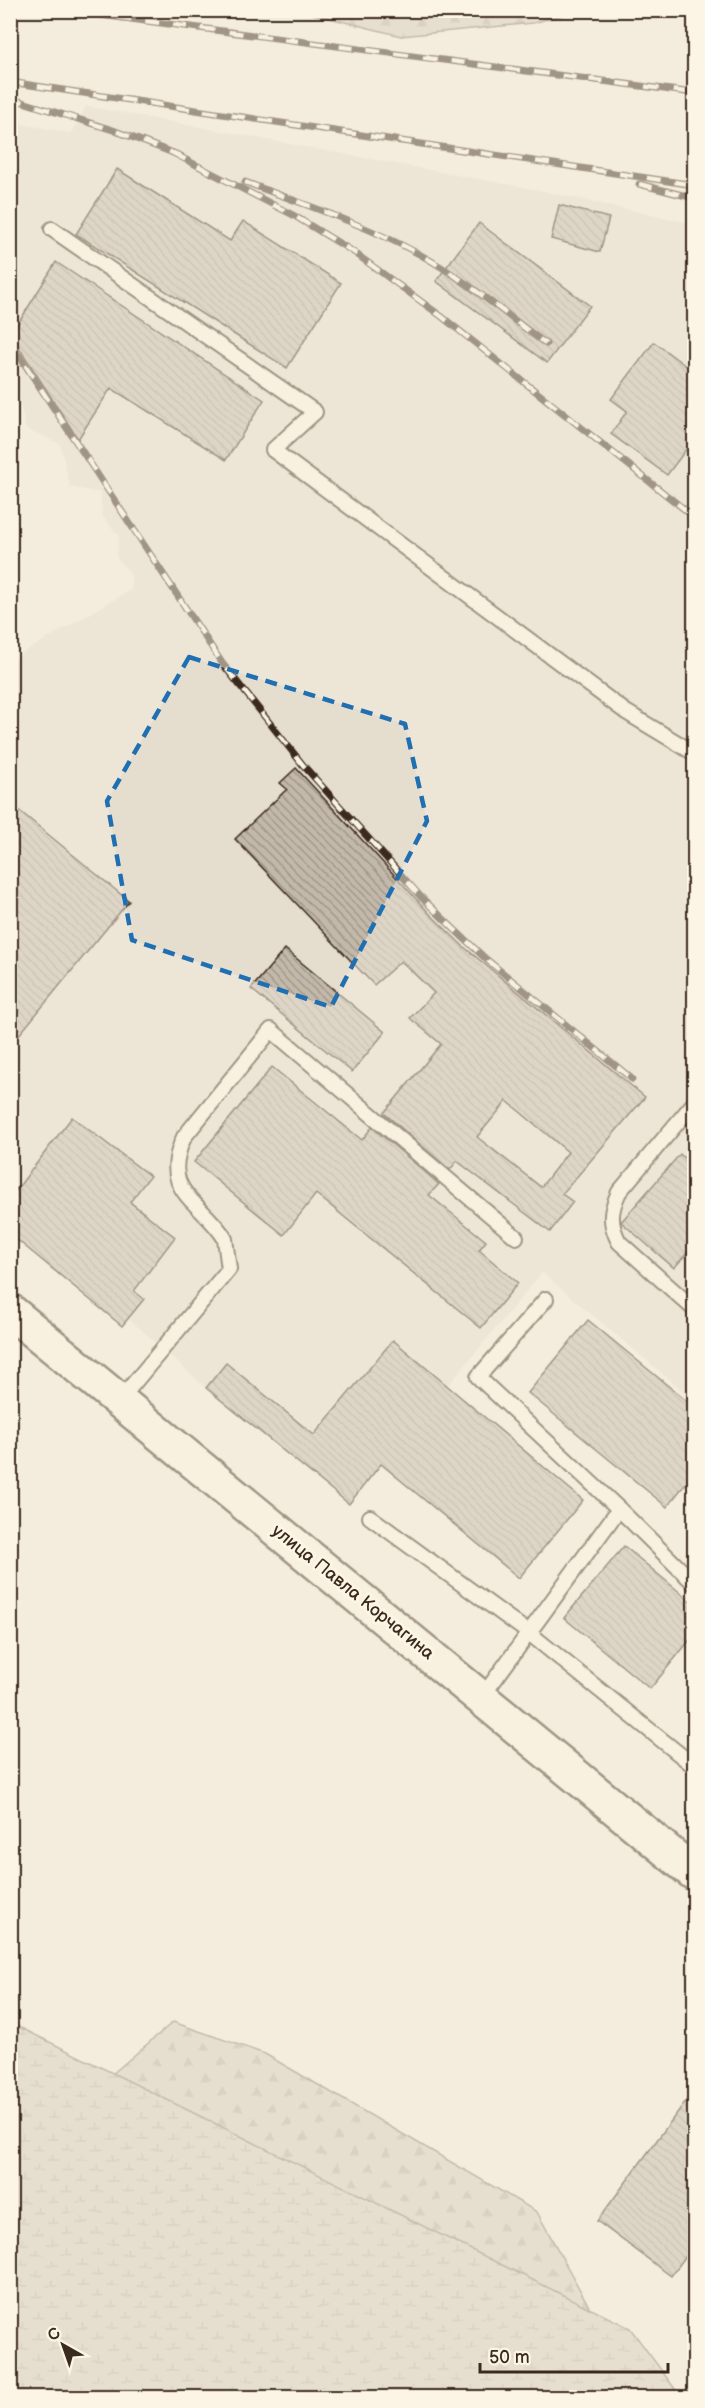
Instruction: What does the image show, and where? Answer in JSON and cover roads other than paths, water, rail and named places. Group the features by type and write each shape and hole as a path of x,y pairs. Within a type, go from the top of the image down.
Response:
{"main road":[{"name":"улица Павла Корчагина","path":"10,1311 694,1873"}],"lane":[{"path":"52,229 315,411 273,450 626,712 694,753"},
{"path":"119,1401 229,1269 225,1239 190,1202 179,1184 175,1167 184,1137 272,1030 516,1237"},
{"path":"694,1103 619,1192 610,1216 612,1228 619,1242 694,1309"},
{"path":"546,1299 478,1377 619,1509 694,1584"},
{"path":"482,1697 619,1509"},
{"path":"370,1517 529,1633 694,1766"}],"railway":[{"path":"62,10 694,93"},
{"path":"10,82 694,185"},
{"path":"10,98 113,130 181,156"},
{"path":"173,153 293,215 352,251 441,316 694,517"},
{"path":"245,182 355,224 419,254 468,285 546,344"},
{"path":"639,184 694,198"},
{"path":"10,342 222,663 303,765 421,897 454,929 486,959 632,1079"}]}
